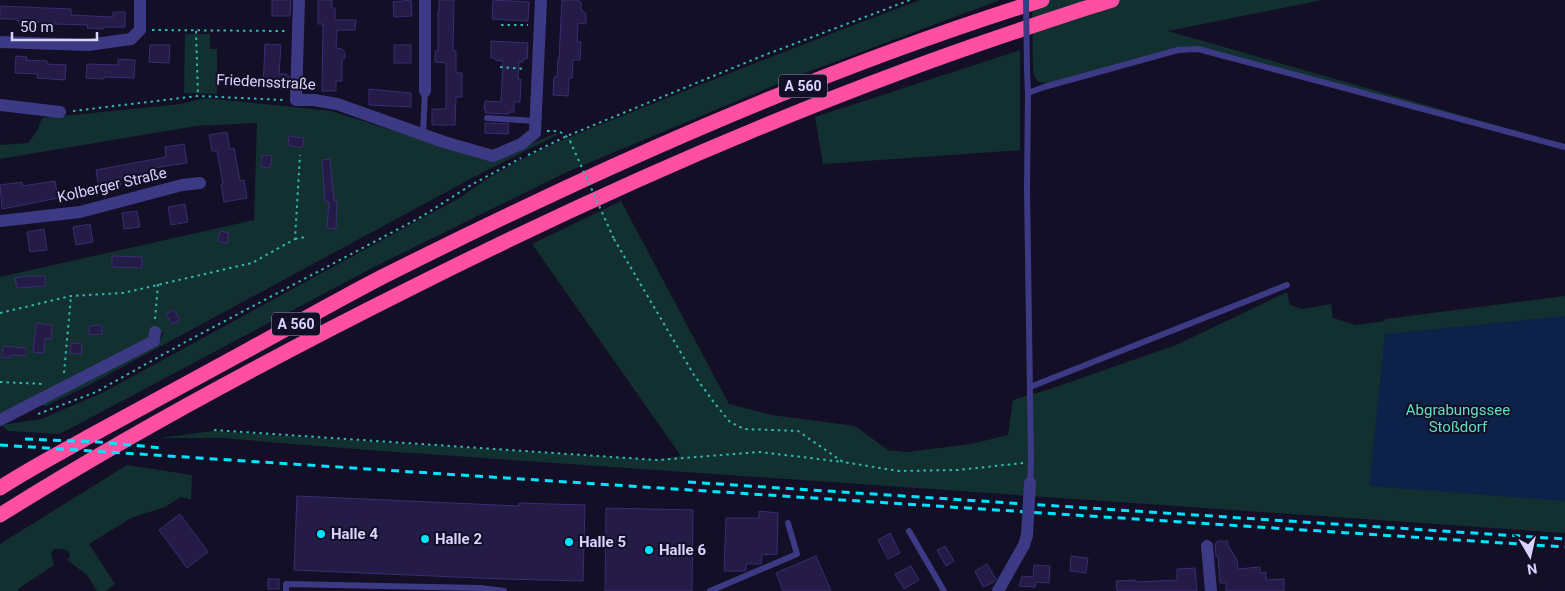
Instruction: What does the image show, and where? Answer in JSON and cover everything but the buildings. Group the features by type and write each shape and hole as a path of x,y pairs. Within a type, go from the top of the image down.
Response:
{"highway":[{"name":"A 560","path":"0,488 117,421 379,279 573,186 797,88 983,18 1042,0"},
{"name":"A 560","path":"0,515 89,461 329,328 486,250 583,205 700,153 872,83 938,58 1083,8 1112,0"}],"street":[{"path":"0,42 88,44 131,39 140,30 140,0"},
{"path":"296,100 299,0"},
{"path":"424,0 425,91"},
{"path":"535,127 541,0"},
{"name":"Friedensstraße","path":"296,100 314,100 337,104 423,135 493,156 521,144 535,127"},
{"path":"0,105 60,112"},
{"name":"Kolberger Straße","path":"0,221 80,212 182,185 200,183"},
{"path":"0,420 154,341 155,332"},
{"path":"998,591 1024,545 1027,535 1030,483"},
{"path":"1207,546 1211,591"}],"lane":[{"path":"1026,0 1030,483"},
{"path":"1028,93 1178,50 1198,49 1565,147"},
{"path":"423,135 425,91"},
{"path":"487,118 535,127"},
{"path":"1030,387 1287,285"},
{"path":"710,591 797,554 788,522"},
{"path":"910,531 944,591"},
{"path":"286,591 286,584 504,591"}],"path":[{"path":"31,415 40,414 96,392 189,340 421,217 492,173 567,136 762,56 910,0"},
{"path":"501,24 540,25"},
{"path":"140,30 298,31"},
{"path":"196,30 198,96"},
{"path":"500,67 538,70"},
{"name":"Friedensstraße","path":"60,112 198,96 296,100"},
{"path":"535,127 546,131 559,130 567,136 614,239 694,375 730,422 744,430 798,431 843,462"},
{"path":"294,238 300,155"},
{"path":"0,313 71,296 124,293 252,263 294,238 306,238"},
{"path":"155,332 158,284"},
{"path":"63,381 71,296"},
{"path":"0,382 47,384"},
{"path":"214,430 657,460 760,452 899,471 958,470 1031,462"}],"green space":[{"path":"920,0 1000,0 797,76 569,171 374,267 60,434 8,431 2,425 41,419 104,392 461,197 524,158 592,128"},
{"path":"1032,0 1322,0 1168,31 1565,145 1198,50 1178,52 1048,83 1038,82 1033,73"},
{"path":"185,34 210,34 210,49 217,49 217,94 184,93"},
{"path":"1020,50 1020,150 823,164 815,117"},
{"path":"205,98 331,111 490,161 554,134 559,134 474,177 91,384 46,406 35,404 160,341 164,332 0,415 0,277 254,220 257,123 196,126 0,159 0,145 28,143 37,131 42,118 181,104"},
{"path":"621,201 729,404 772,415 855,426 888,450 907,452 971,444 1008,435 1013,400 1176,345 1287,292 1290,305 1302,309 1331,304 1333,318 1356,325 1385,321 1385,319 1565,296 1565,533 368,450 222,438 159,438 213,431 656,460 681,456 532,244"},
{"path":"127,465 192,475 191,500 181,497 165,507 131,518 89,544 115,584 106,591 97,591 87,575 67,560 70,557 69,552 63,549 54,549 51,553 54,565 18,589 19,591 0,591 0,544"}],"water":[{"name":"Abgrabungssee Stoßdorf","path":"1565,316 1565,501 1369,486 1385,334"}],"railway":[{"path":"25,439 99,442 162,448"},
{"path":"0,445 1565,547"},
{"path":"688,482 1565,539"}],"place":[{"name":"Halle 4","path":"321,534"},
{"name":"Halle 2","path":"425,539"},
{"name":"Halle 5","path":"569,542"},
{"name":"Halle 6","path":"649,550"}]}
